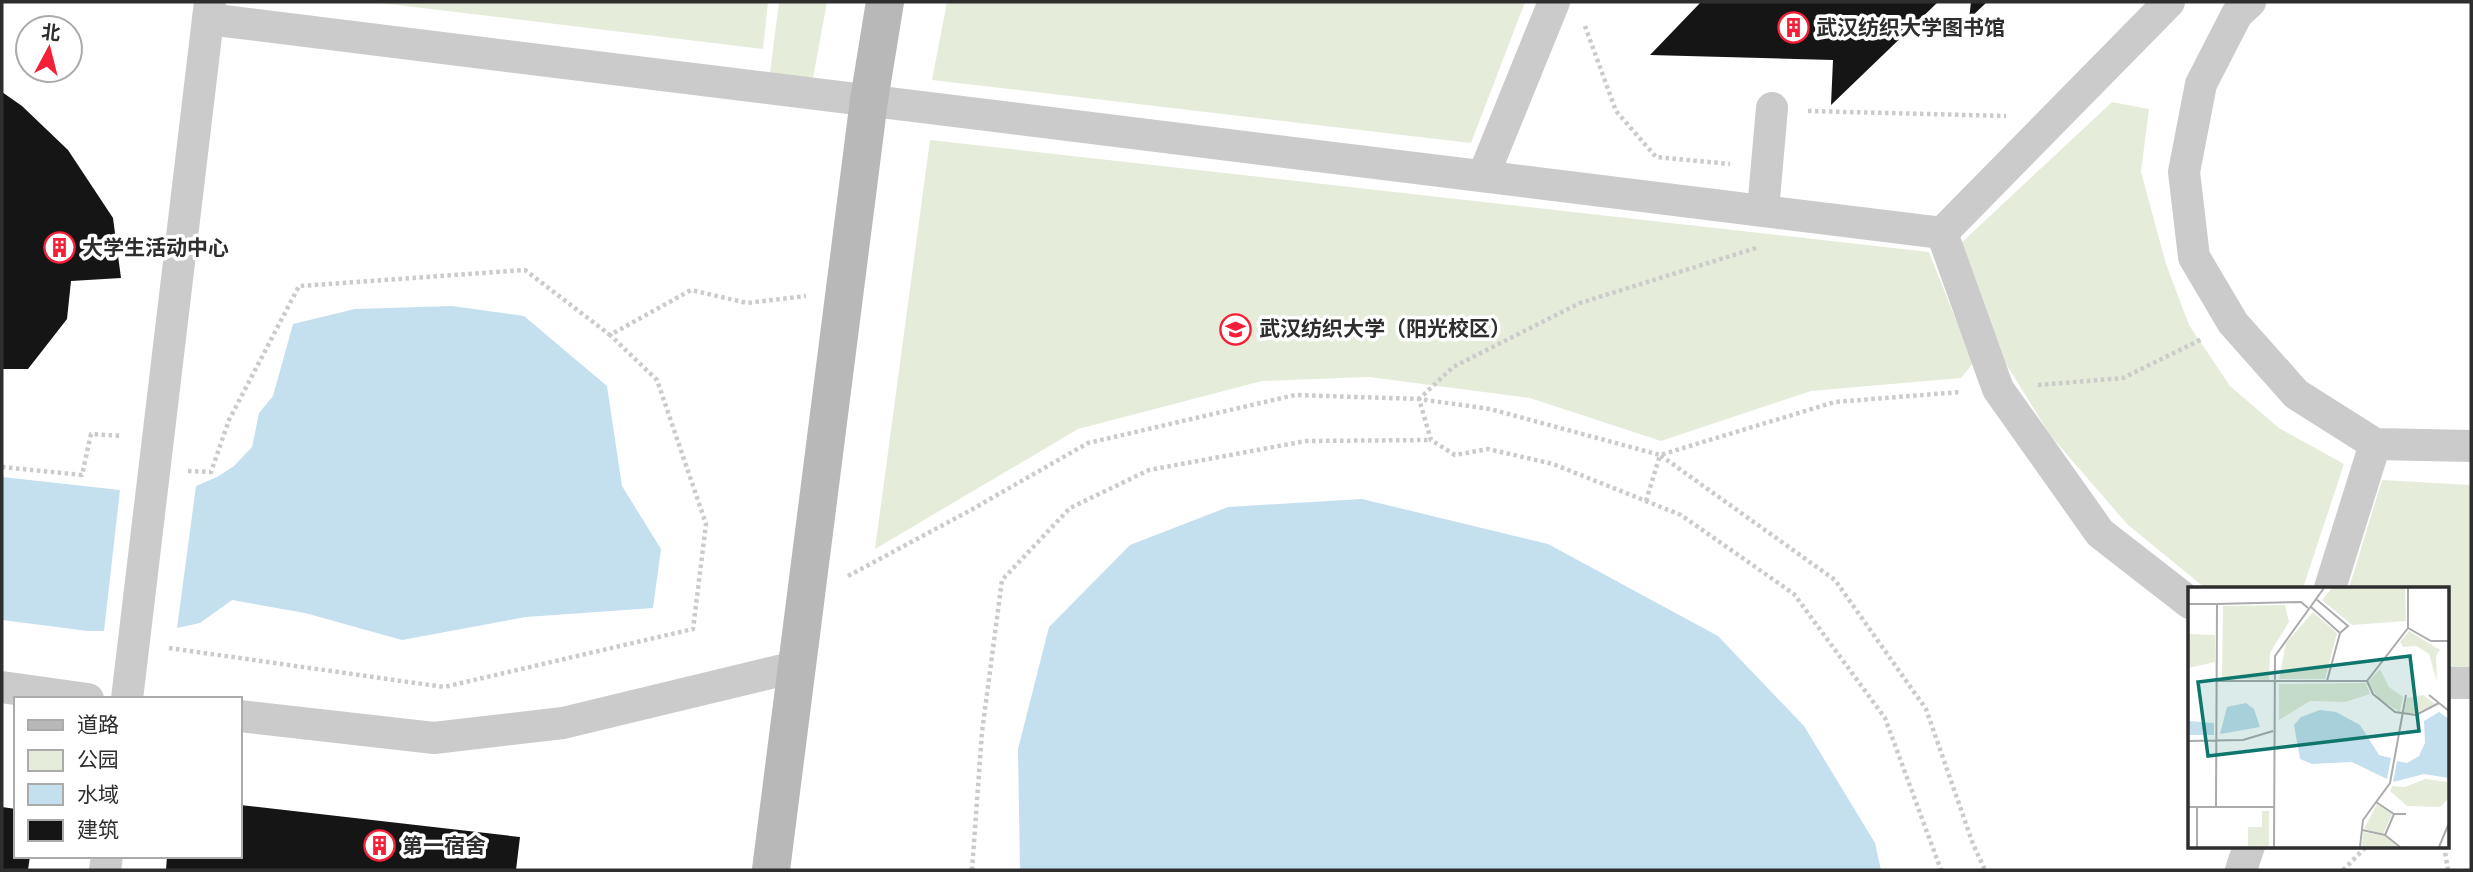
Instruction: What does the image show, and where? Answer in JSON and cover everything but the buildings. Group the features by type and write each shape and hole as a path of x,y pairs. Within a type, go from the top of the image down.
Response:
{"main road":[{"path":"771,870 869,100 885,2"}],"street":[{"path":"1942,233 2169,2"},
{"path":"2250,2 2237,14 2201,84 2185,173 2194,257 2233,323 2296,394 2375,444 2471,446"},
{"path":"1484,174 1567,8"},
{"path":"127,697 209,10 869,100 1484,174 1942,233"},
{"path":"1763,210 1788,109"},
{"path":"1942,233 1998,388 2100,533 2188,602"},
{"path":"2331,587 2375,444"},
{"path":"242,716 435,738 563,723 795,667"},
{"path":"2448,682 2471,683"},
{"path":"2,687 74,697"},
{"path":"2241,870 2248,848"}],"path":[{"path":"1567,8 1616,111 1656,157 1728,164"},
{"path":"1788,109 2056,117"},
{"path":"1419,399 1453,367 1580,303 1759,247"},
{"path":"2,467 82,475 92,434 211,472 229,421 299,286 525,270 610,335 657,380 706,524 693,629 444,687 134,643"},
{"path":"610,335 691,290 747,303 844,291"},
{"path":"1660,455 1835,402 2123,378 2233,323"},
{"path":"804,600 1088,443 1296,395 1419,399 1490,409 1660,455 1835,580 1926,709 1973,845 1985,870"},
{"path":"1419,399 1431,440"},
{"path":"972,870 982,732 1002,580 1070,508 1149,470 1306,441 1431,440 1455,455 1488,449 1553,464 1681,515 1794,594 1885,718 1941,870"},
{"path":"1646,501 1660,455"},
{"path":"2343,870 2365,848"},
{"path":"2444,848 2448,870"}],"green space":[{"path":"372,2 768,2 763,49"},
{"path":"779,2 827,2 813,78 770,73"},
{"path":"947,2 1525,2 1471,143 932,80"},
{"path":"2112,102 2149,109 2141,172 2166,264 2189,325 2230,386 2279,428 2344,464 2303,587 2204,587 2127,524 2050,435 2000,354 1961,243"},
{"path":"930,140 1929,252 1973,363 1961,378 1811,391 1661,441 1530,398 1369,377 1262,381 1078,429 875,549"},
{"path":"2382,480 2471,485 2471,668 2448,668 2448,587 2349,587"}],"water":[{"path":"452,306 524,316 607,386 622,486 661,549 653,608 526,617 402,640 305,613 232,600 200,623 177,628 196,486 234,466 252,447 259,413 273,396 293,324 355,309"},
{"path":"2,477 120,490 104,631 2,620"},
{"path":"1362,499 1548,544 1718,636 1804,726 1875,843 1881,870 1020,870 1018,749 1049,627 1130,545 1228,507"}],"place":[{"name":"武汉纺织大学图书馆","path":"1793,28"},
{"name":"大学生活动中心","path":"59,248"},
{"name":"武汉纺织大学（阳光校区）","path":"1236,329"},
{"name":"第一宿舍","path":"379,846"}]}
